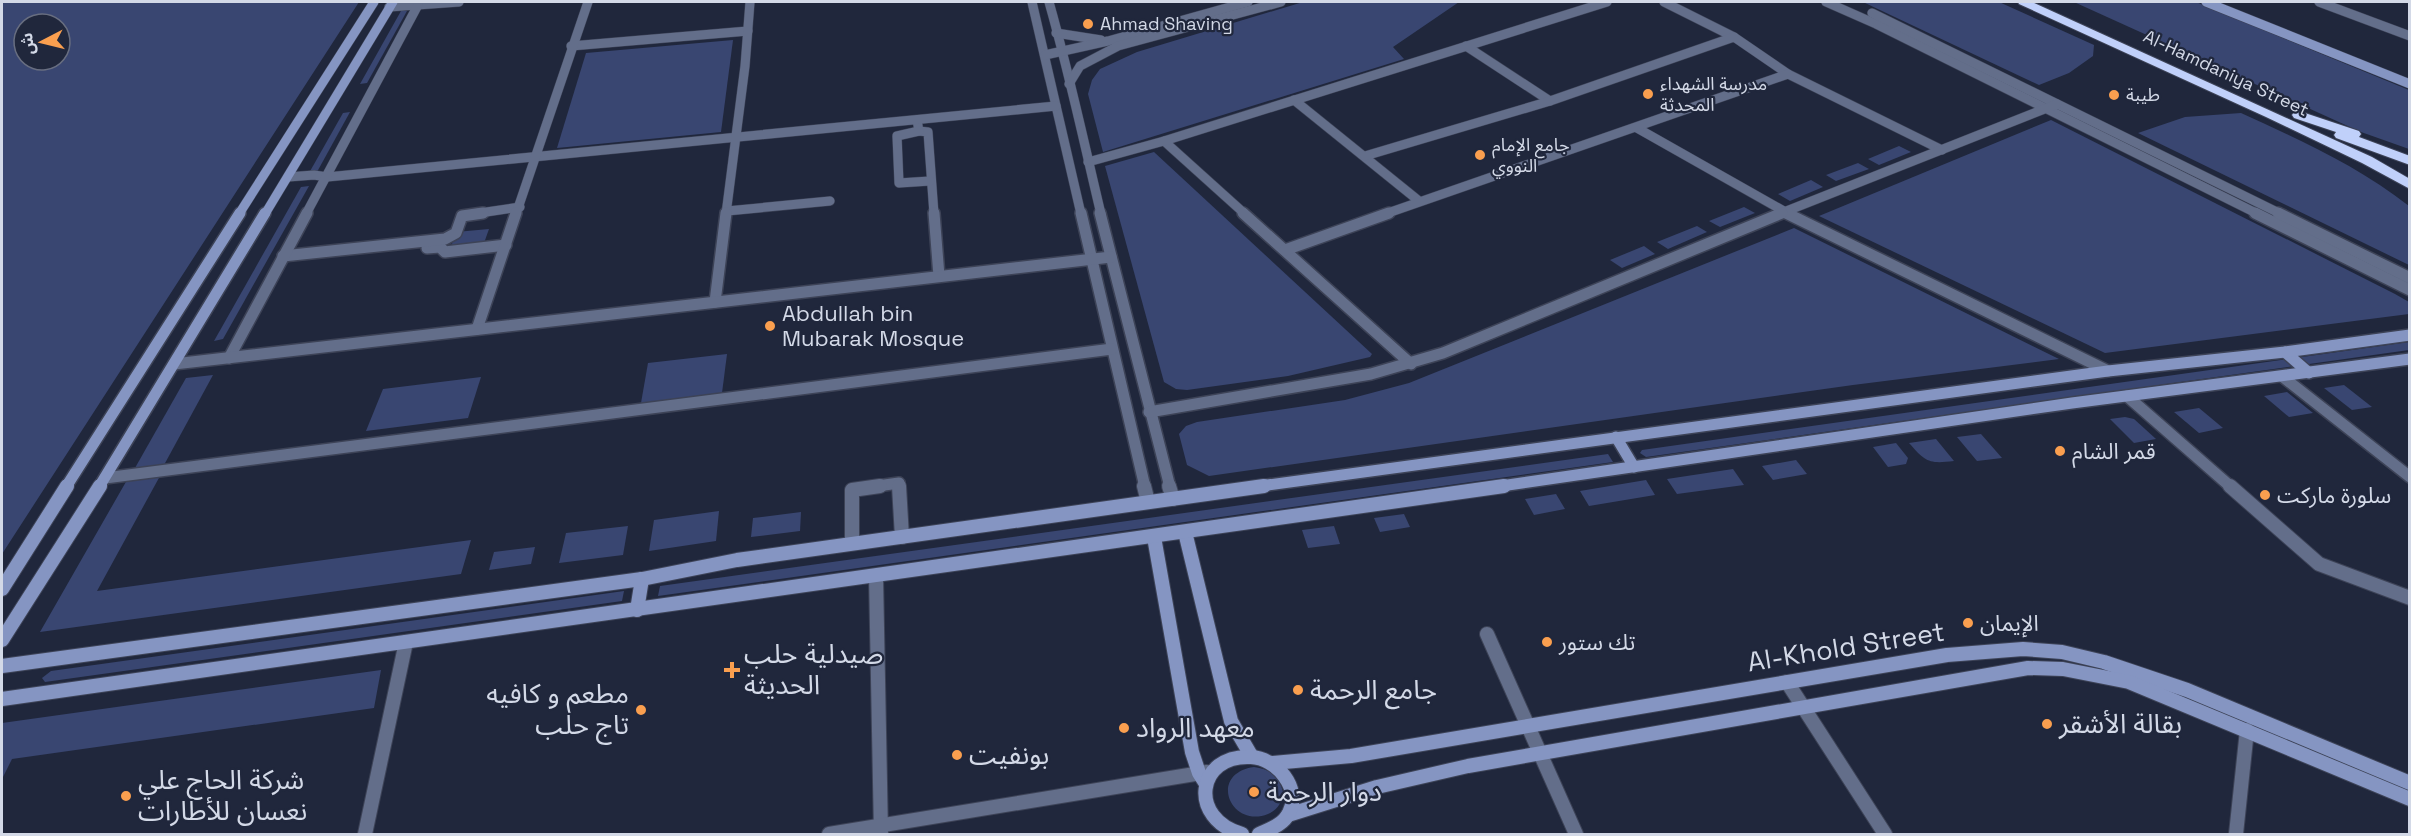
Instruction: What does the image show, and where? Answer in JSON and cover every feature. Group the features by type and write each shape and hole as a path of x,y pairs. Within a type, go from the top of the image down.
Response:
{"highway":[{"name":"Al-Hamdaniya Street","path":"2023,2 2292,118 2409,160"},
{"name":"Al-Hamdaniya Street","path":"2048,2 2292,118 2409,185"},
{"path":"2292,118 2409,154"},
{"path":"2292,118 2315,141 2379,175 2409,196"}],"main road":[{"path":"2,588 374,2"},
{"path":"2206,2 2409,84"},
{"path":"2,640 105,478 391,4"},
{"path":"2,676 2,666 642,579 737,560 852,543 1616,436 2108,371 2285,352 2409,335"},
{"path":"2285,352 2309,373"},
{"path":"2,699 1154,537 2127,396 2409,359"},
{"path":"1616,436 1634,467"},
{"path":"1185,532 1231,721 1252,757"},
{"path":"1154,537 1192,752 1205,776 1206,807 1213,826 1242,834"},
{"path":"637,610 642,579"},
{"name":"Al-Khold Street","path":"1273,763 1339,758 1787,682 1984,651 2024,649 2062,652 2157,678 2409,783"},
{"path":"1259,834 1274,829 1338,797 1380,786 1541,754 2028,668 2063,669 2129,682 2409,799"},
{"path":"1205,776 1230,760 1252,757 1273,763 1285,773 1291,786 1293,801 1283,824"}],"street":[{"path":"391,4 459,2"},
{"path":"477,329 520,207 571,46 588,2"},
{"path":"715,302 736,138 750,2"},
{"path":"1032,2 1148,502"},
{"path":"1049,2 1064,55 1068,84 1149,412 1173,499"},
{"path":"1064,55 1248,2"},
{"path":"1068,84 1080,66 1119,46 1228,8 1281,2"},
{"path":"1088,162 1164,141 1607,2"},
{"path":"1664,2 1734,37 1788,74 1942,150"},
{"path":"1826,2 2409,290"},
{"path":"1846,2 2409,278"},
{"path":"2319,2 2409,36"},
{"path":"229,357 418,5"},
{"path":"571,46 748,31"},
{"path":"1056,33 1108,41"},
{"path":"1365,156 1550,101 1734,37"},
{"path":"1046,58 1119,46"},
{"path":"1466,46 1550,101"},
{"path":"1285,250 1419,201 1637,128 1788,74"},
{"path":"1294,100 1419,201"},
{"path":"1149,412 1371,374 1411,364 2057,104"},
{"path":"288,177 314,175 327,177 1056,106"},
{"path":"917,120 919,131"},
{"path":"1637,128 1784,212 2108,371"},
{"path":"930,181 898,183 897,135 919,131 928,132 939,276"},
{"path":"1164,141 1411,364"},
{"path":"727,211 830,201"},
{"path":"281,260 446,239 456,233 462,216 520,207"},
{"path":"281,260 440,247 445,252 506,245"},
{"path":"174,364 1111,257"},
{"path":"105,478 1112,349"},
{"path":"2283,377 2409,477"},
{"path":"2127,396 2319,564 2409,598"},
{"path":"852,543 852,490 899,483 902,537"},
{"path":"876,576 881,830"},
{"path":"1487,634 1576,834"},
{"path":"365,834 406,642"},
{"path":"1787,682 1885,834"},
{"path":"2236,834 2247,730"},
{"path":"829,834 881,830 1205,776"}],"shaded area":[{"path":"2,2 359,2 2,554"},
{"path":"1303,2 1459,2 1393,47 1404,59 1103,152 1088,94 1092,80 1100,69 1137,52"},
{"path":"1863,2 1999,2 2094,45 2093,56 2069,73 2039,85"},
{"path":"2074,2 2196,2 2409,90 2409,149 2361,132"},
{"path":"401,11 407,11 367,83 360,84"},
{"path":"733,40 721,132 557,148 586,53"},
{"path":"350,112 317,172 309,173 343,113"},
{"path":"2241,113 2349,166 2409,206 2409,265 2138,133 2185,117"},
{"path":"2051,120 2395,294 2409,302 2409,314 2105,353 1819,216"},
{"path":"1899,146 1911,152 1879,165 1868,159"},
{"path":"1154,152 1372,354 1370,357 1288,376 1187,390 1176,389 1164,382 1105,166"},
{"path":"1858,163 1869,169 1836,181 1826,175"},
{"path":"1811,180 1823,187 1790,201 1778,194"},
{"path":"309,186 223,339 214,341 301,187"},
{"path":"1744,207 1755,213 1720,227 1709,221"},
{"path":"1697,226 1707,232 1668,249 1657,242"},
{"path":"1794,228 2059,359 1853,385 1209,476 1187,465 1179,434 1186,426 1197,422 1345,400 1409,383"},
{"path":"489,229 484,243 451,247 456,232"},
{"path":"1644,246 1655,254 1622,268 1610,260"},
{"path":"2409,342 2409,350 1646,457 1640,453 1642,450"},
{"path":"727,354 722,393 641,403 648,363"},
{"path":"213,375 164,465 135,468 186,378"},
{"path":"481,377 468,418 366,431 383,389"},
{"path":"2344,385 2372,407 2352,410 2324,388"},
{"path":"2287,392 2313,413 2289,417 2264,396"},
{"path":"2199,408 2223,428 2199,433 2174,412"},
{"path":"2125,417 2134,419 2156,439 2134,443 2110,419"},
{"path":"1981,434 2002,458 1977,461 1957,437"},
{"path":"1936,439 1954,461 1933,462 1928,460 1909,443"},
{"path":"1896,443 1908,458 1906,464 1888,467 1873,447"},
{"path":"1608,454 1613,462 658,596 660,586"},
{"path":"1796,460 1807,474 1773,480 1762,466"},
{"path":"1733,469 1744,485 1677,494 1667,479"},
{"path":"160,476 97,591 471,540 461,574 40,632 127,480"},
{"path":"1646,480 1655,495 1589,506 1580,491"},
{"path":"1556,494 1565,509 1534,515 1525,499"},
{"path":"719,511 716,541 649,551 654,520"},
{"path":"801,512 800,531 751,537 753,518"},
{"path":"1404,514 1410,527 1380,532 1374,518"},
{"path":"628,526 623,555 559,563 566,533"},
{"path":"1334,526 1340,544 1308,548 1302,530"},
{"path":"535,547 531,564 489,570 494,552"},
{"path":"624,591 622,601 45,682 42,678 51,671"},
{"path":"381,670 374,708 12,759 2,779 2,723"},
{"path":"1254,767 1273,774 1283,792 1277,808 1268,814 1255,817 1235,808 1228,789 1231,779 1240,772"}],"place":[{"name":"Ahmad Shaving","path":"1088,24"},
{"name":"مدرسة الشهداء المحدثة","path":"1648,94"},
{"name":"طيبة","path":"2114,95"},
{"name":"جامع الإمام النووي","path":"1480,155"},
{"name":"Abdullah bin Mubarak Mosque","path":"770,326"},
{"name":"قمر الشام","path":"2060,451"},
{"name":"سلورة ماركت","path":"2265,495"},
{"name":"الإيمان","path":"1968,623"},
{"name":"تك ستور","path":"1547,642"},
{"name":"صيدلية حلب الحديثة","path":"732,670"},
{"name":"جامع الرحمة","path":"1298,690"},
{"name":"مطعم و كافيه تاج حلب","path":"641,710"},
{"name":"بقالة الأشقر","path":"2047,724"},
{"name":"معهد الرواد","path":"1124,728"},
{"name":"بونفيت","path":"957,755"},
{"name":"دوار الرحمة","path":"1254,792"},
{"name":"شركة الحاج علي نعسان للأطارات","path":"126,796"}]}
